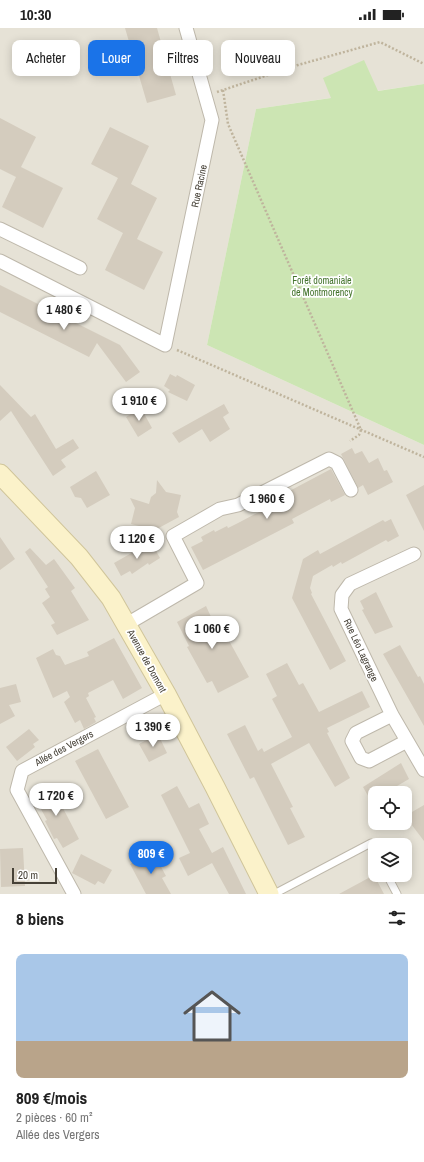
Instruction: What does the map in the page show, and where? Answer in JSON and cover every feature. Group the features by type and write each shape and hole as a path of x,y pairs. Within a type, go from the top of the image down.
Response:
{"main road":[{"name":"Avenue de Domont","path":"0,474 79,557 106,592 127,624 215,787 269,894"}],"street":[{"name":"Rue Racine","path":"165,345 212,120 186,28"},
{"path":"0,229 80,268"},
{"path":"0,261 165,345"},
{"path":"127,624 197,583 173,536 220,509 238,505 329,459 337,463 351,490"},
{"name":"Rue Léo Lagrange","path":"414,554 350,584 342,595 341,609 392,716 424,770"},
{"name":"Allée des Vergers","path":"74,894 17,790 22,771 166,694"},
{"path":"392,716 356,733 352,741 361,758 369,761 407,741"}],"lane":[{"path":"274,894 368,845"},
{"path":"391,882 397,894"}],"path":[{"path":"205,96 298,65 380,42 424,64"},
{"path":"223,90 228,124 361,430 359,435 350,441"},
{"path":"165,345 424,457"}],"shaded area":[{"path":"0,28 424,28 424,84 256,109 207,345 424,445 424,894 0,894"}],"green space":[{"name":"Forêt domaniale de Montmorency","path":"364,60 378,91 424,84 424,445 207,345 256,109 331,98 323,78"}],"building":[{"path":"125,28 157,28 160,40 153,40 153,76 171,76 176,95 147,103 139,76 145,76 145,40 129,40"},
{"path":"0,118 36,137 21,167 63,188 43,228 2,207 16,177 0,169"},
{"path":"110,127 149,146 131,184 157,198 137,239 163,252 144,290 105,270 123,233 97,219 118,178 91,164"},
{"path":"0,285 120,345 140,372 126,382 97,343 89,357 0,312"},
{"path":"170,374 176,377 177,375 195,385 187,401 168,392 170,390 164,386"},
{"path":"0,385 31,417 35,414 56,449 73,439 79,448 61,460 66,467 53,476 11,411 0,421"},
{"path":"224,404 229,413 223,417 230,429 210,442 202,429 179,443 172,433"},
{"path":"141,408 152,428 138,437 126,417"},
{"path":"352,448 355,454 362,451 369,463 378,458 384,471 387,470 393,482 368,495 363,485 358,488 341,454"},
{"path":"331,469 345,495 331,502 330,499 292,519 294,523 203,570 191,547 203,541 201,537 214,530 215,532 227,526 228,528 240,522 282,500 280,496"},
{"path":"96,471 110,495 87,508 81,498 75,497 70,487"},
{"path":"157,480 166,492 181,495 177,512 179,517 155,530 131,524 135,508 130,498 149,504 151,497 156,493"},
{"path":"424,485 424,531 406,495"},
{"path":"391,519 399,536 388,542 386,540 342,564 341,562 333,567 332,565 313,576 310,588 311,594 346,661 330,670 292,598 303,559 318,550 320,554 383,520 385,522"},
{"path":"0,537 15,559 0,570"},
{"path":"151,542 160,558 149,565 148,563 132,574 130,571 121,576 114,563"},
{"path":"30,548 46,565 54,559 75,588 71,591 89,620 57,635 51,625 55,623 42,603 50,597 45,589 48,587 25,552"},
{"path":"376,592 393,627 375,634 362,610 364,609 360,601"},
{"path":"206,606 212,619 216,617 249,677 218,693 212,681 207,683 187,647 189,646 177,622"},
{"path":"114,638 142,688 123,699 113,680 88,693 89,696 86,698 96,717 94,718 96,722 84,729 80,720 75,723 64,702 70,697 67,691 53,698 36,658 53,649 56,655 60,656 65,665 89,656 87,652"},
{"path":"400,645 418,677 420,676 424,684 424,726 383,654"},
{"path":"287,663 299,685 303,683 319,712 362,691 370,707 327,728 329,732 327,733 350,778 335,787 309,743 271,764 293,807 290,808 305,837 288,845 254,777 250,779 227,734 245,725 258,751 262,748 264,752 292,737 272,699 277,696 266,674"},
{"path":"16,684 21,702 9,705 15,716 0,724 0,688"},
{"path":"29,729 39,740 33,744 35,747 17,761 6,747"},
{"path":"158,734 167,753 149,762 139,744"},
{"path":"98,749 129,807 106,819 75,761"},
{"path":"401,763 409,779 397,786 368,786 368,796 363,787"},
{"path":"51,785 79,839 63,848 57,838 54,839 45,821 47,820 33,795"},
{"path":"177,786 189,808 199,803 209,824 199,829 212,853 223,847 246,894 229,894 212,863 188,876 179,858 190,853 161,795"},
{"path":"424,805 424,841 412,825 412,812"},
{"path":"23,848 25,886 1,887 0,849"},
{"path":"153,852 166,876 162,878 171,894 146,894 130,864"},
{"path":"81,854 112,870 104,884 98,881 95,885 72,873"},
{"path":"368,878 368,882 378,882 384,894 339,894"}]}
